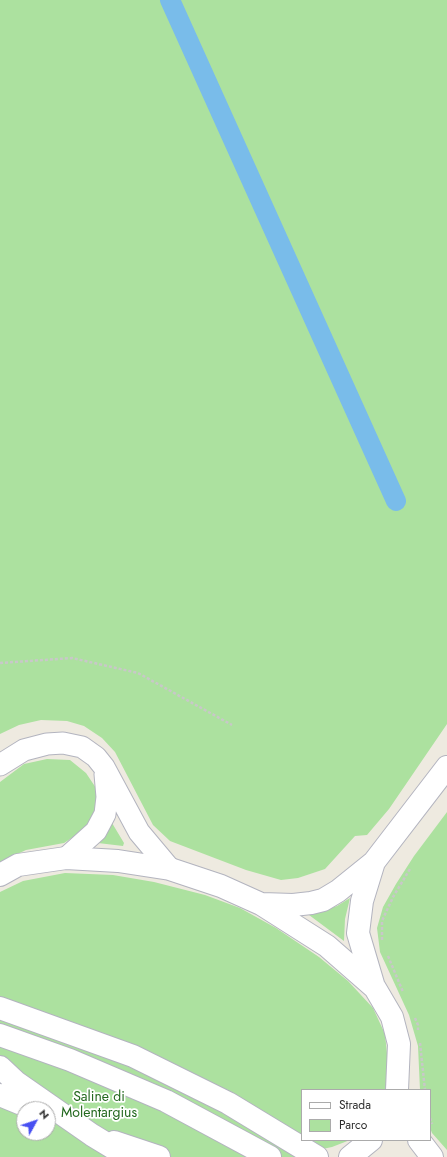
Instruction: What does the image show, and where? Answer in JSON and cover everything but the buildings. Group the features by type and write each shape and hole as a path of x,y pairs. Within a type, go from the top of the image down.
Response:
{"main road":[{"path":"262,904 293,905 323,900 351,881 374,862 447,767"},
{"path":"0,875 18,865 66,858 118,861 170,869 221,886 262,904 327,946 374,988"},
{"path":"374,862 362,901 358,933 374,988 392,1017 399,1044 398,1089"},
{"path":"0,1008 132,1056 228,1103 317,1157"},
{"path":"0,1036 70,1060 166,1101 270,1157"},
{"path":"0,1067 16,1082 92,1135 128,1157"},
{"path":"0,1095 16,1102"},
{"path":"56,1119 92,1135 159,1157"},
{"path":"350,1157 370,1141"},
{"path":"420,1141 432,1157"}],"street":[{"path":"0,765 24,750 47,744 63,743 82,747 96,757 104,767 139,832 170,869"},
{"path":"66,858 96,831 105,814 107,797 104,767"}],"path":[{"path":"0,663 72,658 138,673 232,725"},
{"path":"383,943 382,920 393,897 410,869"},
{"path":"385,950 405,997"},
{"path":"411,1011 418,1025 417,1033"},
{"path":"420,1040 425,1089"}],"green space":[{"path":"0,0 447,0 447,724 389,809 367,835 355,836 325,869 298,878 281,880 246,870 170,841 153,825 115,752 102,738 84,726 67,721 41,720 19,725 0,734"},
{"path":"47,759 70,760 86,773 96,788 97,800 95,815 87,828 64,843 26,850 0,862 0,782 24,764"},
{"path":"447,812 447,1150 431,1130 431,1089 420,1089 418,1046 409,1015 380,952 377,928 383,907 414,856"},
{"path":"109,818 124,843 123,846 98,843"},
{"name":"Saline di Molentargius","path":"65,873 113,875 154,882 205,895 240,908 276,928 319,957 348,981 373,1008 385,1034 389,1073 385,1089 301,1089 301,1141 347,1141 332,1147 294,1155 297,1157 0,1157 0,892 23,881"},
{"path":"350,898 345,919 344,941 309,915 337,906"}],"waterway":[{"path":"170,0 396,501"}]}
